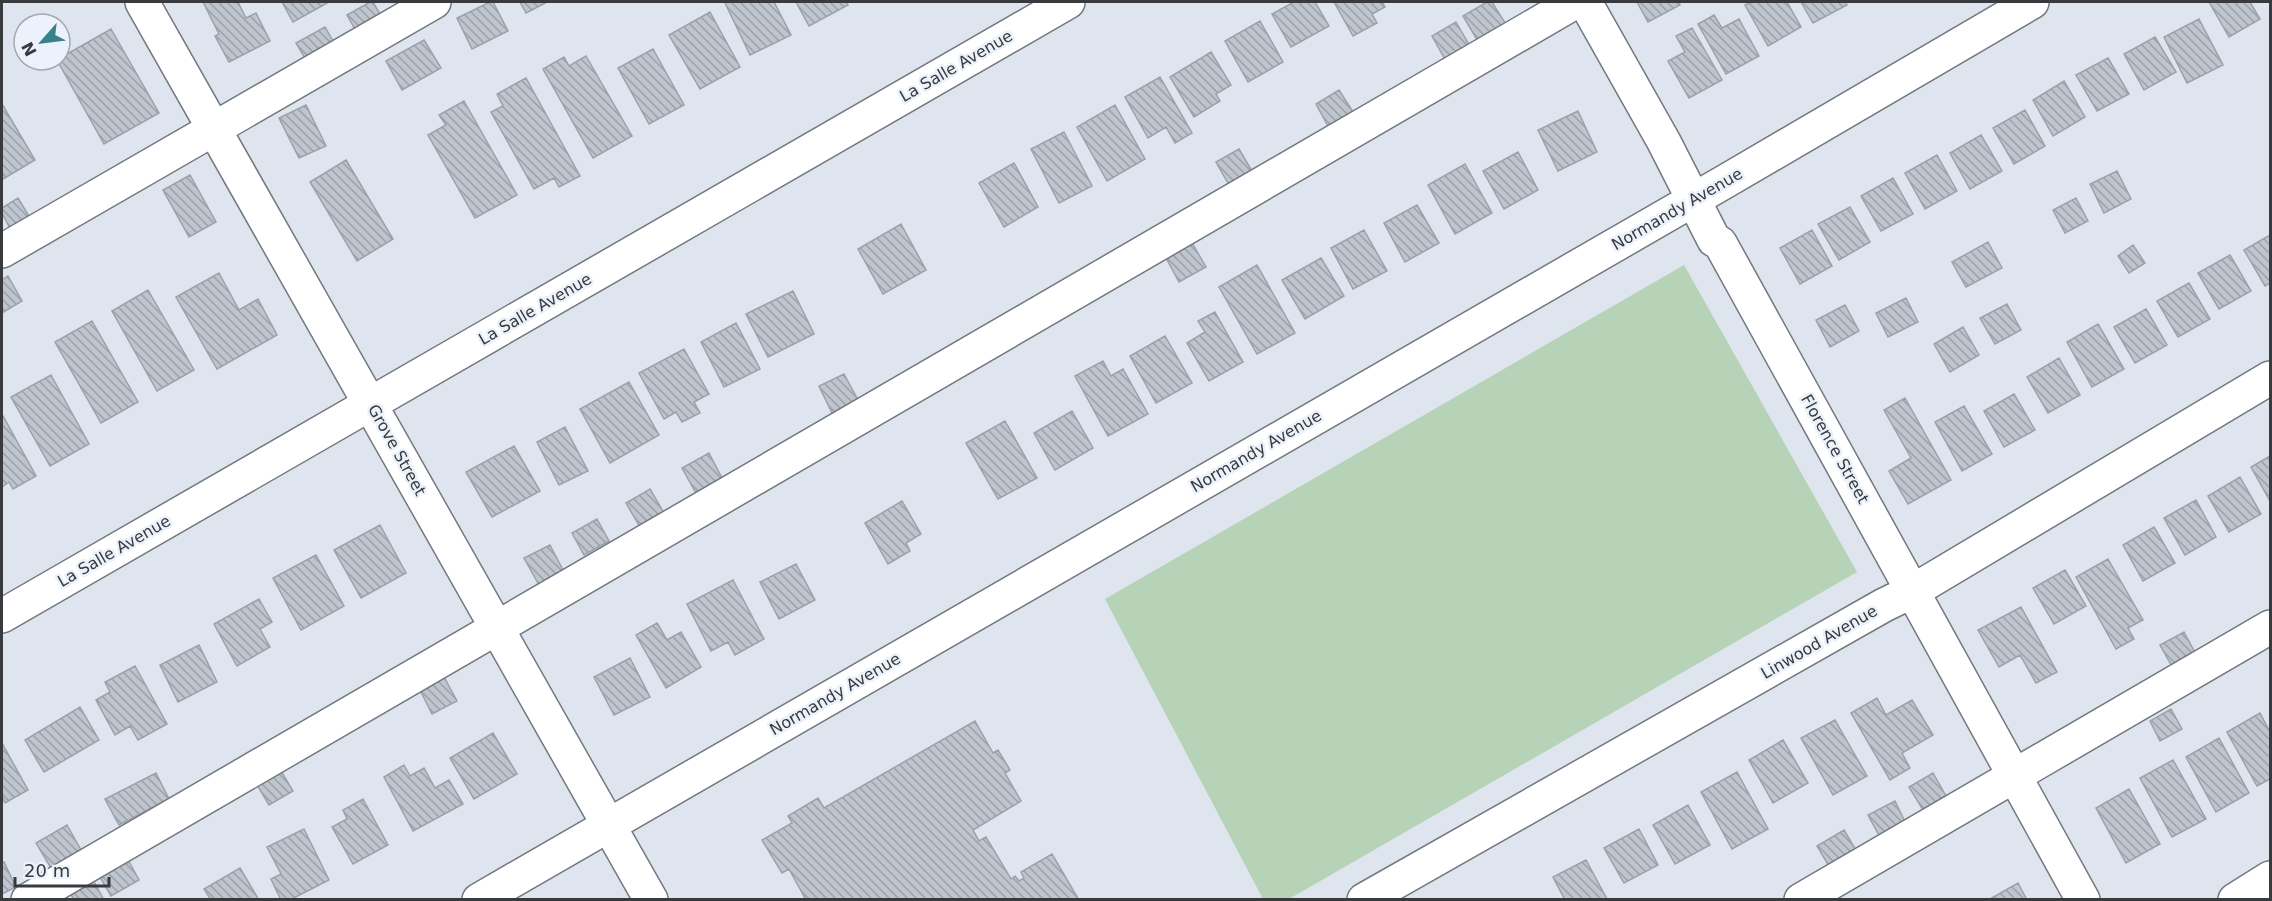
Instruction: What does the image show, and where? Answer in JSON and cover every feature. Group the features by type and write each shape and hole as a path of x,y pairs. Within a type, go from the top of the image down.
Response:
{"street":[{"name":"Grove Street","path":"142,2 651,900"},
{"path":"2,251 434,2"},
{"name":"La Salle Avenue","path":"2,616 1068,2"},
{"path":"28,900 1575,2"},
{"name":"Florence Street","path":"1585,2 1714,240 1720,243 1726,253 2084,900"},
{"name":"Normandy Avenue","path":"479,900 1694,200 2032,2"},
{"name":"Linwood Avenue","path":"1364,900 1884,605 1913,591 2271,378"},
{"path":"1801,900 2271,627"},
{"path":"2235,900 2271,879"}],"green space":[{"path":"1684,265 1857,572 1289,899 1263,899 1105,599"}],"building":[{"path":"203,2 238,2 246,18 256,13 270,41 229,62 215,36 219,34"},
{"path":"282,2 329,2 293,22"},
{"path":"373,2 387,26 361,40 347,15"},
{"path":"493,2 508,31 472,49 457,18"},
{"path":"520,2 547,2 526,13"},
{"path":"774,2 791,35 750,55 725,3"},
{"path":"796,2 846,2 848,5 809,26"},
{"path":"1294,2 1315,2 1329,26 1291,47 1272,14"},
{"path":"1334,2 1382,2 1385,7 1372,14 1377,23 1353,36"},
{"path":"1487,2 1492,2 1507,26 1479,43 1463,16"},
{"path":"1637,2 1679,2 1680,5 1648,22"},
{"path":"1751,2 1787,2 1801,27 1768,46 1745,5"},
{"path":"1801,2 1845,2 1847,5 1813,23"},
{"path":"2209,2 2250,2 2260,19 2229,37"},
{"path":"710,12 740,67 700,89 669,35"},
{"path":"1714,15 1722,28 1739,19 1759,56 1726,74 1698,24"},
{"path":"2199,19 2223,65 2187,83 2164,37"},
{"path":"1260,21 1283,62 1248,82 1225,41"},
{"path":"1456,22 1471,48 1447,63 1432,36"},
{"path":"325,27 340,53 312,70 296,43"},
{"path":"1692,28 1722,80 1689,98 1668,61 1685,52 1676,36"},
{"path":"111,29 159,113 104,144 64,72 72,72 72,51"},
{"path":"2155,37 2176,72 2144,90 2124,54"},
{"path":"424,40 441,68 402,90 386,61"},
{"path":"653,49 684,105 649,124 618,68"},
{"path":"1211,52 1231,85 1216,94 1220,101 1194,117 1170,77"},
{"path":"586,56 632,136 593,158 543,69 564,57 569,66"},
{"path":"2108,58 2129,94 2097,111 2076,75"},
{"path":"1160,77 1192,133 1175,143 1166,127 1148,138 1125,97"},
{"path":"526,78 580,176 559,187 554,178 534,189 491,112 503,106 497,94"},
{"path":"2064,81 2085,117 2053,136 2033,100"},
{"path":"1339,90 1355,115 1330,130 1316,104"},
{"path":"464,101 517,195 475,218 428,135 446,125 439,115"},
{"path":"2,104 35,160 3,179 2,175"},
{"path":"306,105 326,146 299,158 279,118"},
{"path":"1115,105 1145,159 1107,181 1077,127"},
{"path":"2025,110 2045,146 2014,164 1993,128"},
{"path":"1578,111 1597,152 1558,171 1538,130"},
{"path":"1064,132 1092,186 1059,203 1031,149"},
{"path":"1981,135 2002,171 1970,189 1950,153"},
{"path":"1239,149 1252,171 1229,185 1216,162"},
{"path":"1518,152 1538,190 1504,209 1483,171"},
{"path":"1937,155 1957,191 1925,209 1905,173"},
{"path":"346,160 393,239 357,261 310,182"},
{"path":"1014,163 1038,207 1004,227 979,183"},
{"path":"1465,164 1492,213 1455,234 1428,185"},
{"path":"2117,171 2131,199 2104,213 2090,184"},
{"path":"190,175 216,222 189,237 163,190"},
{"path":"1893,178 1913,214 1881,231 1861,196"},
{"path":"18,198 36,228 16,240 2,213 2,208"},
{"path":"2076,198 2088,221 2065,233 2053,210"},
{"path":"1417,205 1439,243 1405,262 1384,223"},
{"path":"1850,207 1870,242 1839,260 1818,224"},
{"path":"901,224 926,270 883,294 858,249"},
{"path":"1364,230 1387,271 1353,289 1331,248"},
{"path":"1812,230 1832,266 1800,284 1780,248"},
{"path":"2270,235 2270,283 2265,286 2244,250"},
{"path":"1191,241 1206,267 1179,282 1165,256"},
{"path":"1988,242 2002,268 1966,287 1952,262"},
{"path":"2133,245 2145,263 2129,273 2118,256"},
{"path":"2230,255 2251,291 2219,309 2198,273"},
{"path":"1321,258 1344,296 1305,319 1282,280"},
{"path":"1257,265 1295,333 1257,354 1219,287"},
{"path":"219,273 239,310 258,299 277,335 217,369 176,297"},
{"path":"8,276 22,301 2,313 2,280"},
{"path":"2189,283 2210,319 2178,337 2157,301"},
{"path":"148,290 194,370 157,391 112,311"},
{"path":"793,291 814,334 768,357 746,314"},
{"path":"1906,298 1918,322 1888,337 1876,313"},
{"path":"2007,304 2021,330 1995,344 1980,318"},
{"path":"1845,305 1859,331 1830,347 1816,320"},
{"path":"2146,309 2167,345 2135,363 2114,327"},
{"path":"1215,312 1243,362 1209,381 1187,343 1205,332 1198,321"},
{"path":"92,321 138,402 101,423 55,342"},
{"path":"736,323 760,369 724,387 701,342"},
{"path":"2098,324 2124,369 2092,387 2067,342"},
{"path":"1963,327 1979,355 1950,372 1934,344"},
{"path":"1165,336 1192,383 1156,403 1130,356"},
{"path":"684,349 709,394 694,402 700,413 682,422 676,412 664,419 639,373"},
{"path":"2059,358 2080,395 2048,413 2027,377"},
{"path":"1103,361 1111,376 1123,369 1148,414 1108,436 1075,376"},
{"path":"844,374 858,400 832,413 819,386"},
{"path":"51,375 89,444 50,466 11,397"},
{"path":"629,382 659,435 610,463 580,409"},
{"path":"2014,394 2035,430 2004,447 1984,411"},
{"path":"1905,398 1951,480 1908,504 1889,471 1911,458 1884,410"},
{"path":"1964,406 1992,454 1962,471 1935,422"},
{"path":"1072,411 1093,448 1055,470 1034,433"},
{"path":"2,414 36,476 13,489 9,482 2,487"},
{"path":"1005,421 1037,478 998,499 966,443"},
{"path":"565,427 588,471 559,485 537,442"},
{"path":"514,446 540,491 492,517 466,472"},
{"path":"709,453 723,480 697,495 682,468"},
{"path":"2270,456 2270,501 2251,467"},
{"path":"2240,477 2261,514 2229,532 2208,496"},
{"path":"650,489 664,513 640,527 626,503"},
{"path":"2196,500 2216,537 2185,555 2164,518"},
{"path":"902,501 921,534 906,543 910,551 888,564 865,523"},
{"path":"597,519 609,541 584,555 572,533"},
{"path":"380,525 406,573 361,598 334,550"},
{"path":"2154,527 2175,563 2143,581 2123,545"},
{"path":"550,545 564,572 539,585 524,558"},
{"path":"316,555 344,606 301,630 273,578"},
{"path":"2108,559 2143,620 2128,628 2134,639 2116,649 2076,577"},
{"path":"796,564 815,600 779,619 760,582"},
{"path":"2065,570 2086,606 2054,624 2033,588"},
{"path":"733,580 764,639 735,655 728,642 711,651 687,604"},
{"path":"259,599 272,622 260,629 270,647 237,666 214,624"},
{"path":"2021,607 2057,672 2036,683 2020,655 1999,667 1978,630"},
{"path":"657,623 667,640 681,632 701,667 666,688 636,635"},
{"path":"2184,632 2198,658 2175,672 2160,645"},
{"path":"199,645 217,682 178,702 160,665"},
{"path":"630,658 650,697 614,715 594,677"},
{"path":"135,666 167,724 138,740 130,726 115,735 96,700 110,692 105,682"},
{"path":"443,675 457,701 432,714 419,688"},
{"path":"1877,698 1886,715 1912,700 1933,735 1902,753 1910,768 1890,780 1851,713"},
{"path":"80,707 99,740 44,772 25,740"},
{"path":"2171,709 2182,729 2160,741 2150,721"},
{"path":"2260,713 2270,732 2270,779 2257,786 2227,732"},
{"path":"1835,720 1867,776 1833,795 1801,738"},
{"path":"975,721 993,753 998,750 1010,770 1005,773 1021,801 973,830 979,841 986,837 1011,879 1015,876 1019,881 1024,878 1021,872 1052,854 1079,900 806,900 789,869 782,873 762,840 792,823 788,816 818,798 824,808"},
{"path":"493,733 517,774 474,799 450,758"},
{"path":"2219,738 2249,793 2216,812 2186,757"},
{"path":"1783,740 1808,783 1773,803 1749,760"},
{"path":"2,743 28,790 5,803 2,796"},
{"path":"2173,760 2206,819 2172,837 2140,778"},
{"path":"404,765 410,776 424,768 435,788 449,780 463,804 413,831 384,777"},
{"path":"278,766 293,791 269,805 254,780"},
{"path":"1737,772 1768,829 1732,849 1701,792"},
{"path":"156,773 169,799 119,825 105,799"},
{"path":"1933,773 1946,796 1923,810 1909,787"},
{"path":"2129,789 2160,844 2126,863 2096,808"},
{"path":"363,799 388,845 353,864 332,827 347,819 343,810"},
{"path":"1895,801 1907,826 1881,839 1868,815"},
{"path":"1688,805 1710,845 1675,864 1653,825"},
{"path":"67,825 81,850 51,868 36,843"},
{"path":"304,829 329,880 290,900 281,900 271,879 281,874 267,847"},
{"path":"1639,829 1658,865 1624,883 1604,848"},
{"path":"1844,830 1857,852 1830,868 1817,846"},
{"path":"126,856 139,880 111,896 97,872"},
{"path":"1586,860 1607,899 1565,900 1553,877"},
{"path":"4,862 16,887 2,894 2,863"},
{"path":"240,868 259,900 211,900 204,889"},
{"path":"92,878 104,900 74,900 69,891"},
{"path":"2018,883 2027,900 1990,900 1990,899"}]}
